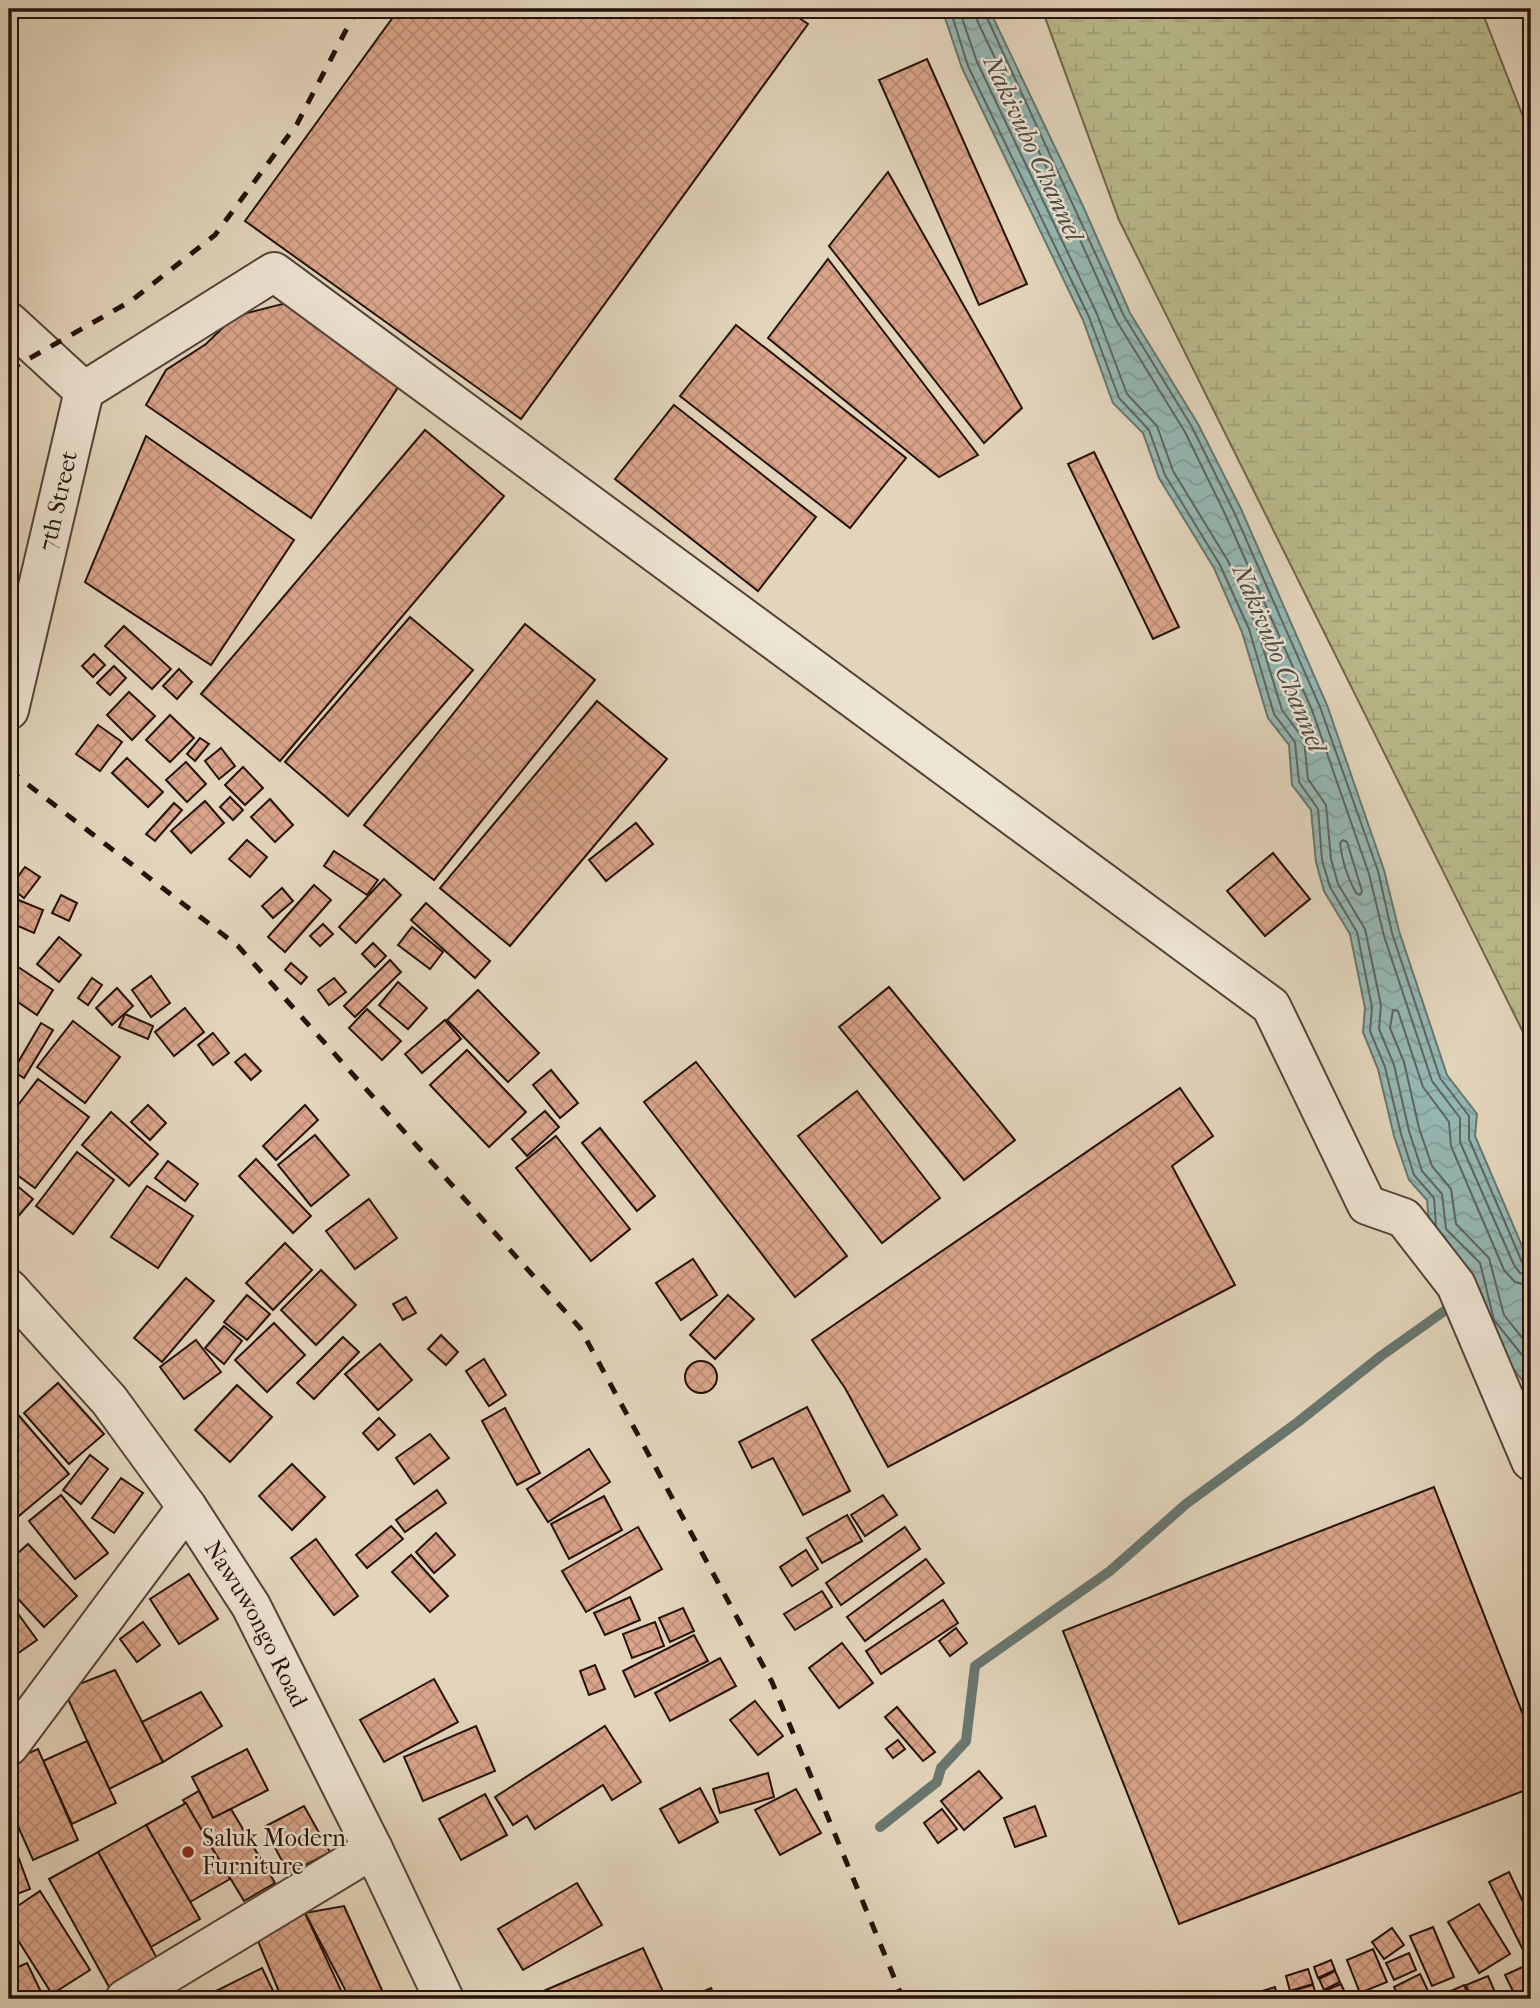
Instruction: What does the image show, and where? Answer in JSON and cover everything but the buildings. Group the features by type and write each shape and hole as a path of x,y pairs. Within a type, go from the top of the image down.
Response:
{"street":[{"path":"9,322 84,391 274,272 1272,1006 1367,1205 1404,1218 1456,1285 1531,1461"},
{"name":"7th Street","path":"9,710 84,391"},
{"name":"Nawuwongo Road","path":"9,1289 109,1400 187,1507 251,1606 373,1849 444,1999"},
{"path":"9,1745 187,1507"},
{"path":"125,1999 373,1849"}],"green space":[{"path":"1042,9 1481,9 1531,137 1531,1048 1119,220"}],"water":[{"name":"Nakivubo Channel","path":"942,9 989,9 1083,206 1130,313 1198,424 1241,509 1327,705 1384,870 1399,931 1447,1075 1477,1114 1475,1136 1531,1267 1531,1400 1522,1380 1480,1326 1430,1235 1427,1200 1409,1180 1394,1136 1378,1069 1363,1032 1365,1008 1350,934 1324,891 1316,862 1311,810 1292,785 1289,745 1268,718 1242,632 1214,568 1159,478 1143,433 1113,403 1083,320 962,68"}],"waterway":[{"path":"880,1827 937,1782 941,1768 966,1741 975,1666 1110,1571 1186,1504 1450,1307"}],"railway":[{"path":"9,370 131,301 215,235 297,124 357,9"},
{"path":"9,770 238,946 580,1328 772,1682 903,1999"}],"place":[{"name":"Saluk Modern Furniture","path":"188,1852"}]}
